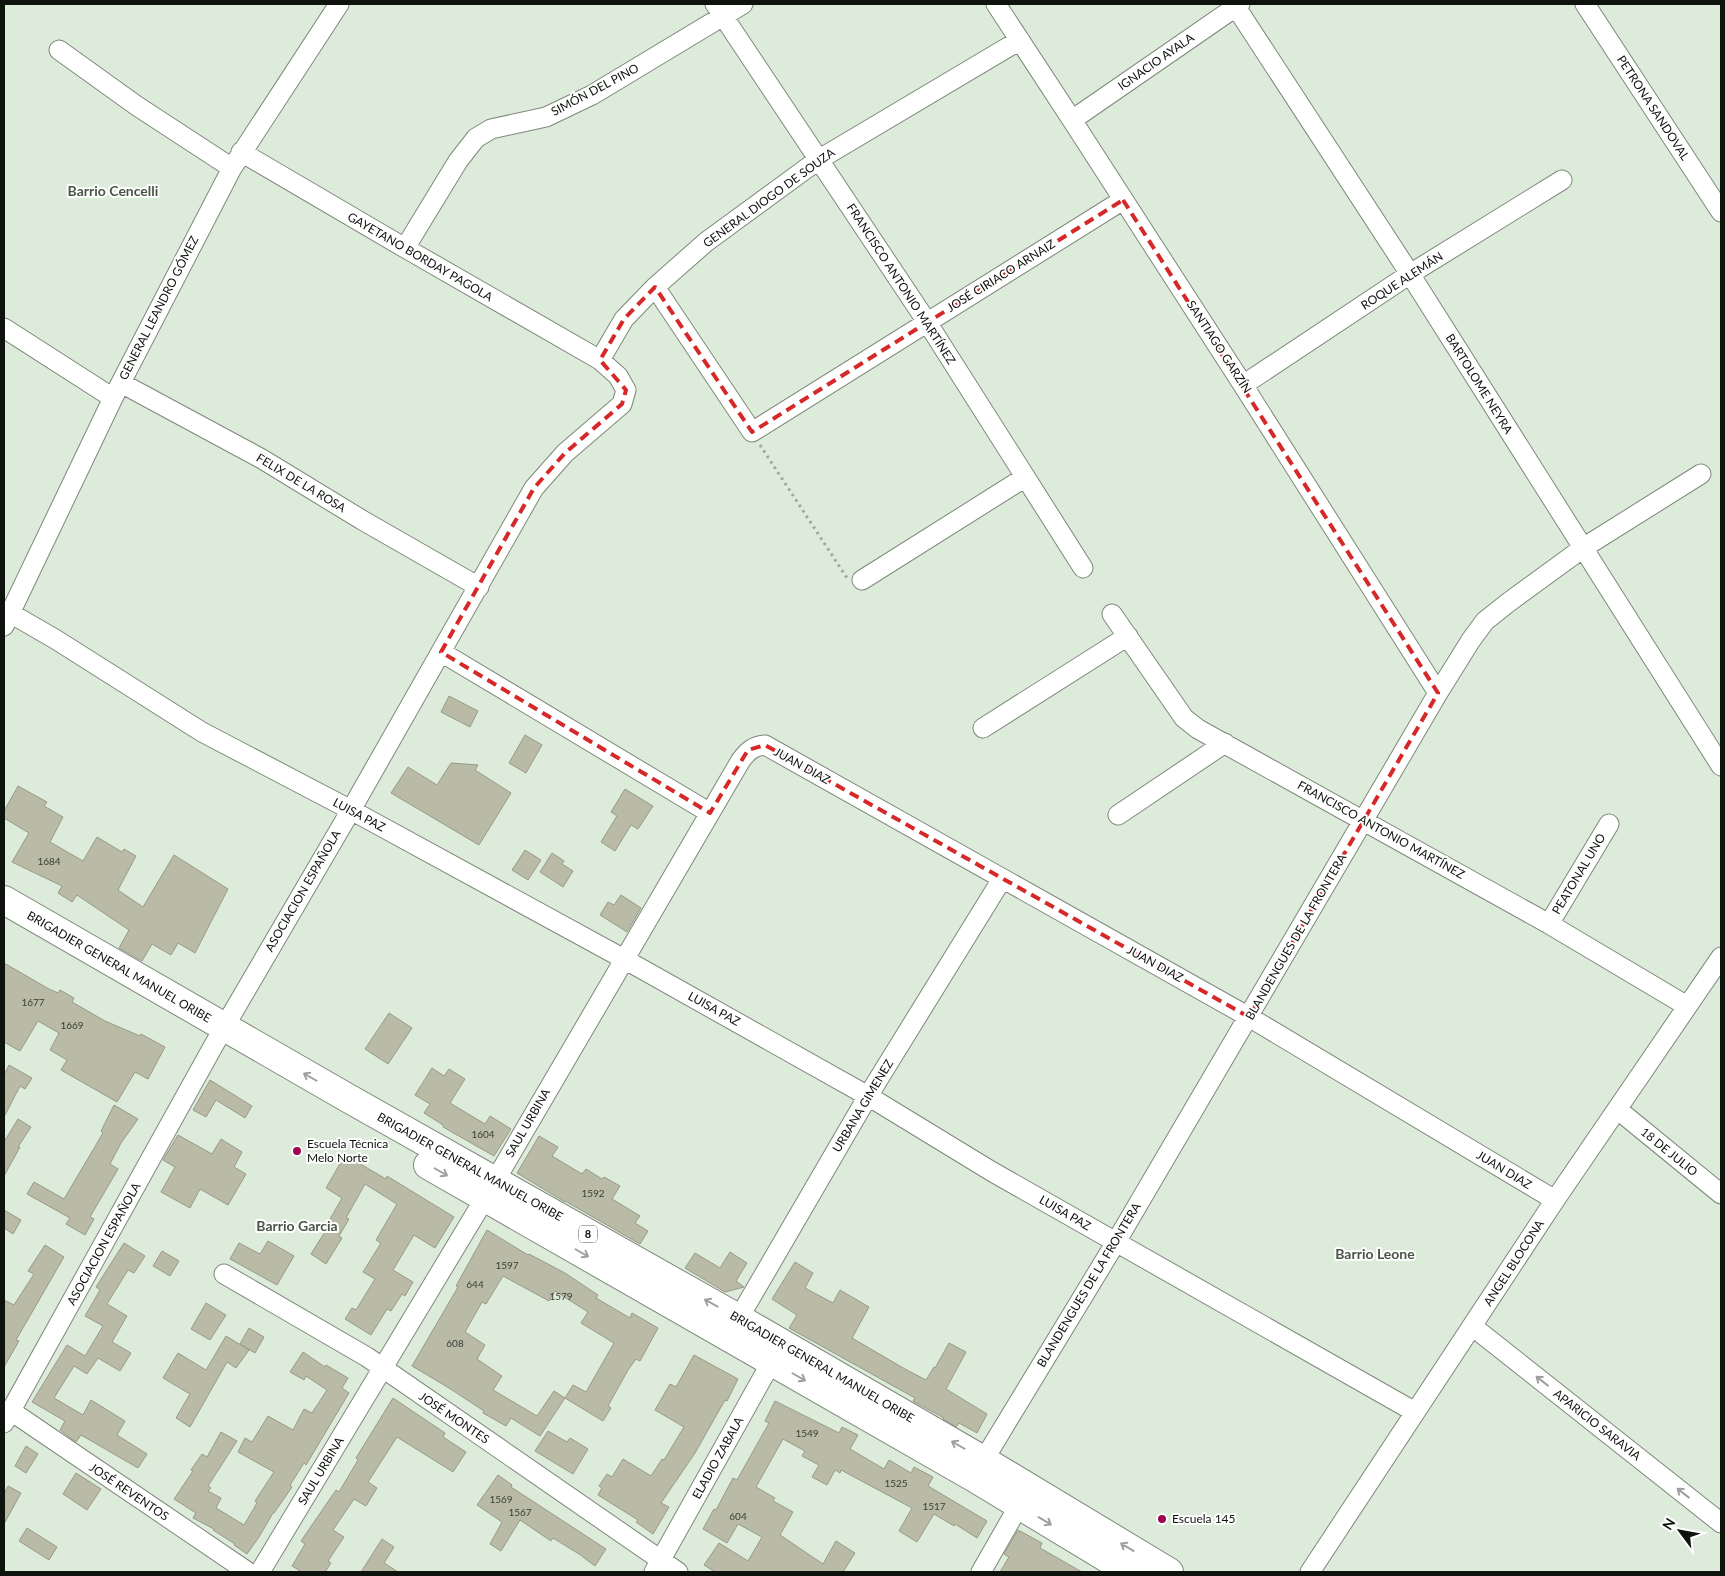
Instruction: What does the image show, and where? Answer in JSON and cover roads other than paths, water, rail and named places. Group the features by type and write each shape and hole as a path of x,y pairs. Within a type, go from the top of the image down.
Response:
{"main road":[{"name":"BRIGADIER GENERAL MANUEL ORIBE","path":"4,900 219,1035"},
{"name":"BRIGADIER GENERAL MANUEL ORIBE","path":"4,922 219,1035 978,1468 1024,1497 1130,1572"},
{"name":"BRIGADIER GENERAL MANUEL ORIBE","path":"1024,1497 1169,1572"}],"street":[{"name":"GENERAL LEANDRO GÓMEZ","path":"7,619 117,390 232,168 339,4"},
{"name":"SIMÓN DEL PINO","path":"404,248 458,161 476,138 491,129 546,117 592,95 719,10 743,4"},
{"name":"SANTIAGO GARZÍN","path":"996,4 1244,385 1438,693"},
{"name":"PETRONA SANDOVAL","path":"1586,4 1721,212"},
{"name":"IGNACIO AYALA","path":"1072,120 1237,5"},
{"name":"BARTOLOME NEYRA","path":"1237,5 1410,274 1721,766"},
{"name":"FRANCISCO ANTONIO MARTÍNEZ","path":"719,10 927,322 1024,478 1083,568"},
{"name":"GENERAL DIOGO DE SOUZA","path":"600,360 624,319 655,287 706,242 818,160 1020,40"},
{"path":"59,50 137,106 232,168"},
{"name":"GAYETANO BORDAY PAGOLA","path":"241,152 600,360"},
{"name":"ROQUE ALEMÁN","path":"1244,385 1410,274 1562,180"},
{"name":"JOSÉ CIRIACO ARNAIZ","path":"655,287 752,432 1123,200"},
{"name":"FELIX DE LA ROSA","path":"4,328 117,390 262,459 362,520 479,587"},
{"name":"ASOCIACION ESPAÑOLA","path":"7,1418 219,1035 351,810 534,488 565,453 622,404 626,390 618,376 600,360"},
{"name":"BLANDENGUES DE LA FRONTERA","path":"978,1468 1116,1242 1438,693 1471,640 1485,621 1582,548 1701,474"},
{"path":"862,580 1024,478"},
{"name":"FRANCISCO ANTONIO MARTÍNEZ","path":"1112,614 1184,718 1198,729 1549,924 1687,1006"},
{"name":"LUISA PAZ","path":"7,619 55,639 202,732 351,810 624,959 868,1096 991,1171 1415,1412"},
{"path":"983,728 1128,636"},
{"path":"441,652 710,813"},
{"path":"1118,816 1225,744"},
{"name":"JUAN DIAZ","path":"748,750 756,746 765,745 1249,1017 1555,1200"},
{"name":"SAUL URBINA","path":"260,1572 383,1370 748,750"},
{"name":"PEATONAL UNO","path":"1549,924 1609,824"},
{"name":"URBANA GIMENEZ","path":"733,1327 868,1096 1002,879"},
{"name":"ANGEL BLOCONA","path":"1310,1572 1555,1200 1721,956"},
{"name":"18 DE JULIO","path":"1617,1109 1721,1194"},
{"name":"JOSÉ MONTES","path":"224,1274 367,1357 657,1566 678,1572"},
{"name":"APARICIO SARAVIA","path":"1472,1326 1721,1523"},
{"name":"ELADIO ZABALA","path":"657,1566 776,1353"},
{"name":"JOSÉ REVENTOS","path":"7,1418 248,1572"},
{"path":"981,1572 1024,1497"}],"place":[{"name":"Escuela Técnica Melo Norte","path":"297,1151"},
{"name":"Escuela 145","path":"1162,1519"}],"district":[{"name":"Barrio Cencelli","path":"113,191"},
{"name":"Barrio Garcia","path":"297,1226"},
{"name":"Barrio Leone","path":"1375,1254"}]}
